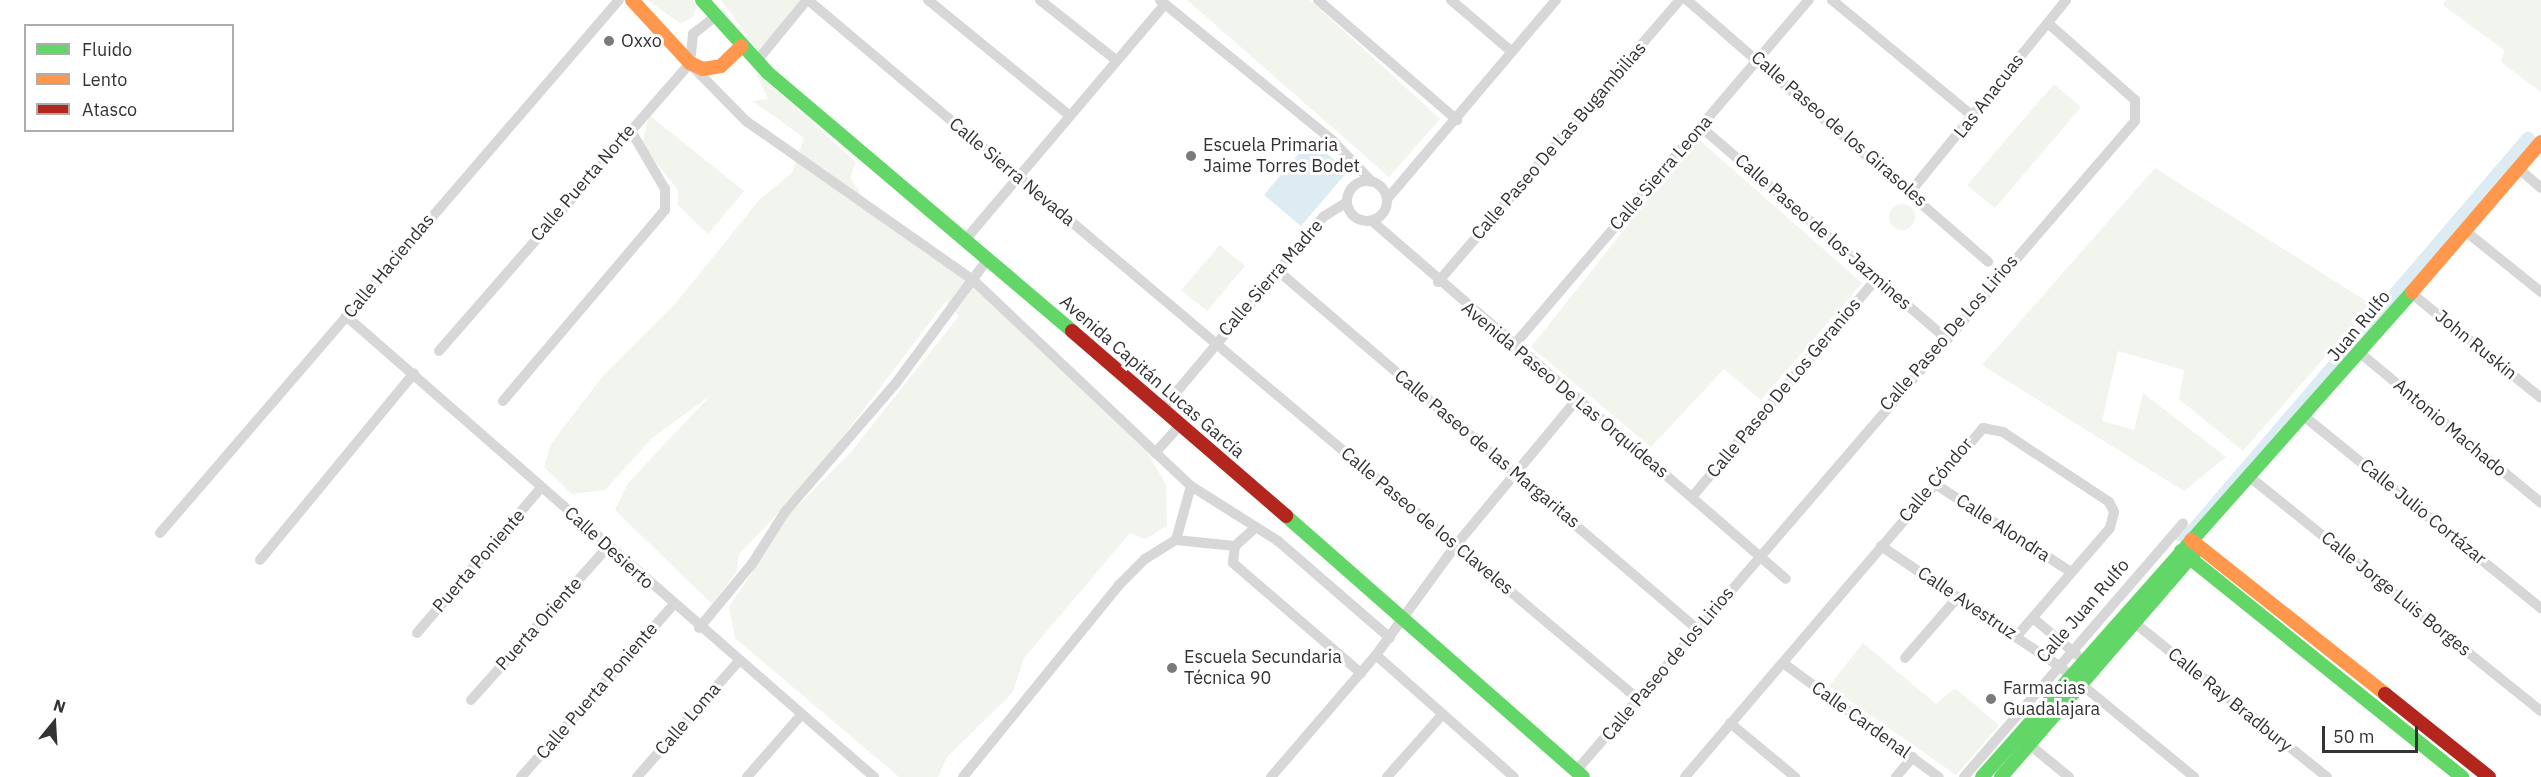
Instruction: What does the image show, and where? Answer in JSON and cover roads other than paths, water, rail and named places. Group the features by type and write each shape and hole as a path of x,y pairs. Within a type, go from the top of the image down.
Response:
{"street":[{"name":"Calle Haciendas","path":"159,533 618,0"},
{"path":"632,0 746,122 972,279 1191,486 1256,526 1390,638"},
{"path":"756,62 808,0"},
{"name":"Calle Sierra Nevada","path":"808,0 1217,342"},
{"path":"928,0 1069,116"},
{"path":"1040,0 1116,60"},
{"path":"1318,0 1457,120"},
{"path":"1451,0 1512,52"},
{"path":"1347,202 1352,215 1372,222 1381,217 1388,198 1457,120 1556,0"},
{"name":"Calle Paseo De Las Bugambilias","path":"1438,282 1680,0"},
{"name":"Calle Paseo de los Girasoles","path":"1688,0 1911,191 1988,262"},
{"name":"Calle Sierra Leona","path":"1514,345 1809,0"},
{"path":"1832,0 1974,117"},
{"name":"Las Anacuas","path":"1911,191 1974,117 2066,0"},
{"name":"Avenida Capitán Lucas García","path":"704,1 756,62 1181,424 1401,621 1580,774"},
{"path":"965,240 1163,2 1332,140 1388,198"},
{"path":"690,63 693,34 716,16"},
{"name":"Calle Paseo De Los Lirios","path":"1760,556 1944,337 2131,127 2138,112 2135,100 2048,22"},
{"path":"690,63 713,70 741,47"},
{"name":"Calle Puerta Norte","path":"439,351 630,129 690,63"},
{"name":"Calle Paseo de los Jazmines","path":"1701,127 1944,337"},
{"path":"503,401 649,234 667,200 630,129"},
{"name":"Juan Rulfo","path":"2195,543 2541,142"},
{"path":"2518,168 2541,188"},
{"name":"Calle Sierra Madre","path":"1162,408 1323,218 1347,202 1352,189 1371,182"},
{"name":"Avenida Paseo De Las Orquídeas","path":"1372,222 1438,282 1786,579"},
{"path":"2464,230 2541,292"},
{"path":"699,628 987,260"},
{"name":"Calle Paseo de las Margaritas","path":"1277,270 1697,629"},
{"name":"Calle Paseo De Los Geranios","path":"1692,497 1877,278"},
{"name":"John Ruskin","path":"2411,293 2541,398"},
{"name":"Calle Desierto","path":"346,316 414,373 608,548 867,775"},
{"name":"Calle Paseo de los Claveles","path":"1217,342 1638,699"},
{"name":"Antonio Machado","path":"2360,353 2541,503"},
{"path":"260,560 414,373"},
{"path":"1271,777 1390,638 1456,545 1577,399"},
{"name":"Calle Julio Cortázar","path":"2305,417 2541,608"},
{"path":"1155,453 1181,424"},
{"name":"Calle Cóndor","path":"1685,777 1784,663 1975,434 1983,429 2003,432 2113,507 2110,528 2016,637"},
{"name":"Calle Jorge Luis Borges","path":"2251,478 2541,711"},
{"name":"Calle Alondra","path":"1935,484 2071,572"},
{"path":"1176,540 1191,486"},
{"name":"Puerta Poniente","path":"417,633 541,488"},
{"name":"Calle Juan Rulfo","path":"1982,777 2083,660 2183,523"},
{"path":"1256,526 1235,546 1231,554 1239,571 1361,673"},
{"path":"963,777 1119,585 1145,559 1176,540 1235,546"},
{"path":"2195,543 2489,777"},
{"name":"Calle Juan Rulfo","path":"1964,777 2129,618 2195,543"},
{"name":"Calle Avestruz","path":"1881,546 2069,675 2194,777"},
{"name":"Puerta Oriente","path":"471,700 608,548"},
{"path":"2185,555 2462,777"},
{"name":"Calle Paseo de los Lirios","path":"1580,774 1638,699 1760,556"},
{"path":"1905,658 1958,597"},
{"name":"Calle Puerta Poniente","path":"521,777 673,605"},
{"name":"Calle Avestruz","path":"2033,618 2083,660"},
{"name":"Calle Ray Bradbury","path":"2129,618 2327,777"},
{"path":"1376,655 1509,775"},
{"name":"Calle Loma","path":"638,777 739,661"},
{"name":"Calle Cardenal","path":"1784,663 1939,777"},
{"name":"Calle Juan Rulfo","path":"2001,777 2029,745 2069,675"},
{"path":"1387,777 1443,714"},
{"path":"747,777 801,715"},
{"path":"1730,723 1795,777"},
{"path":"2018,736 2068,777"},
{"path":"1902,775 1913,757"}],"waterway":[{"path":"2182,535 2193,531 2528,139"}],"place":[{"name":"Oxxo","path":"609,41"},
{"name":"Escuela Primaria Jaime Torres Bodet","path":"1191,156"},
{"name":"Escuela Secundaria Técnica 90","path":"1172,668"},
{"name":"Farmacias Guadalajara","path":"1991,699"}]}
